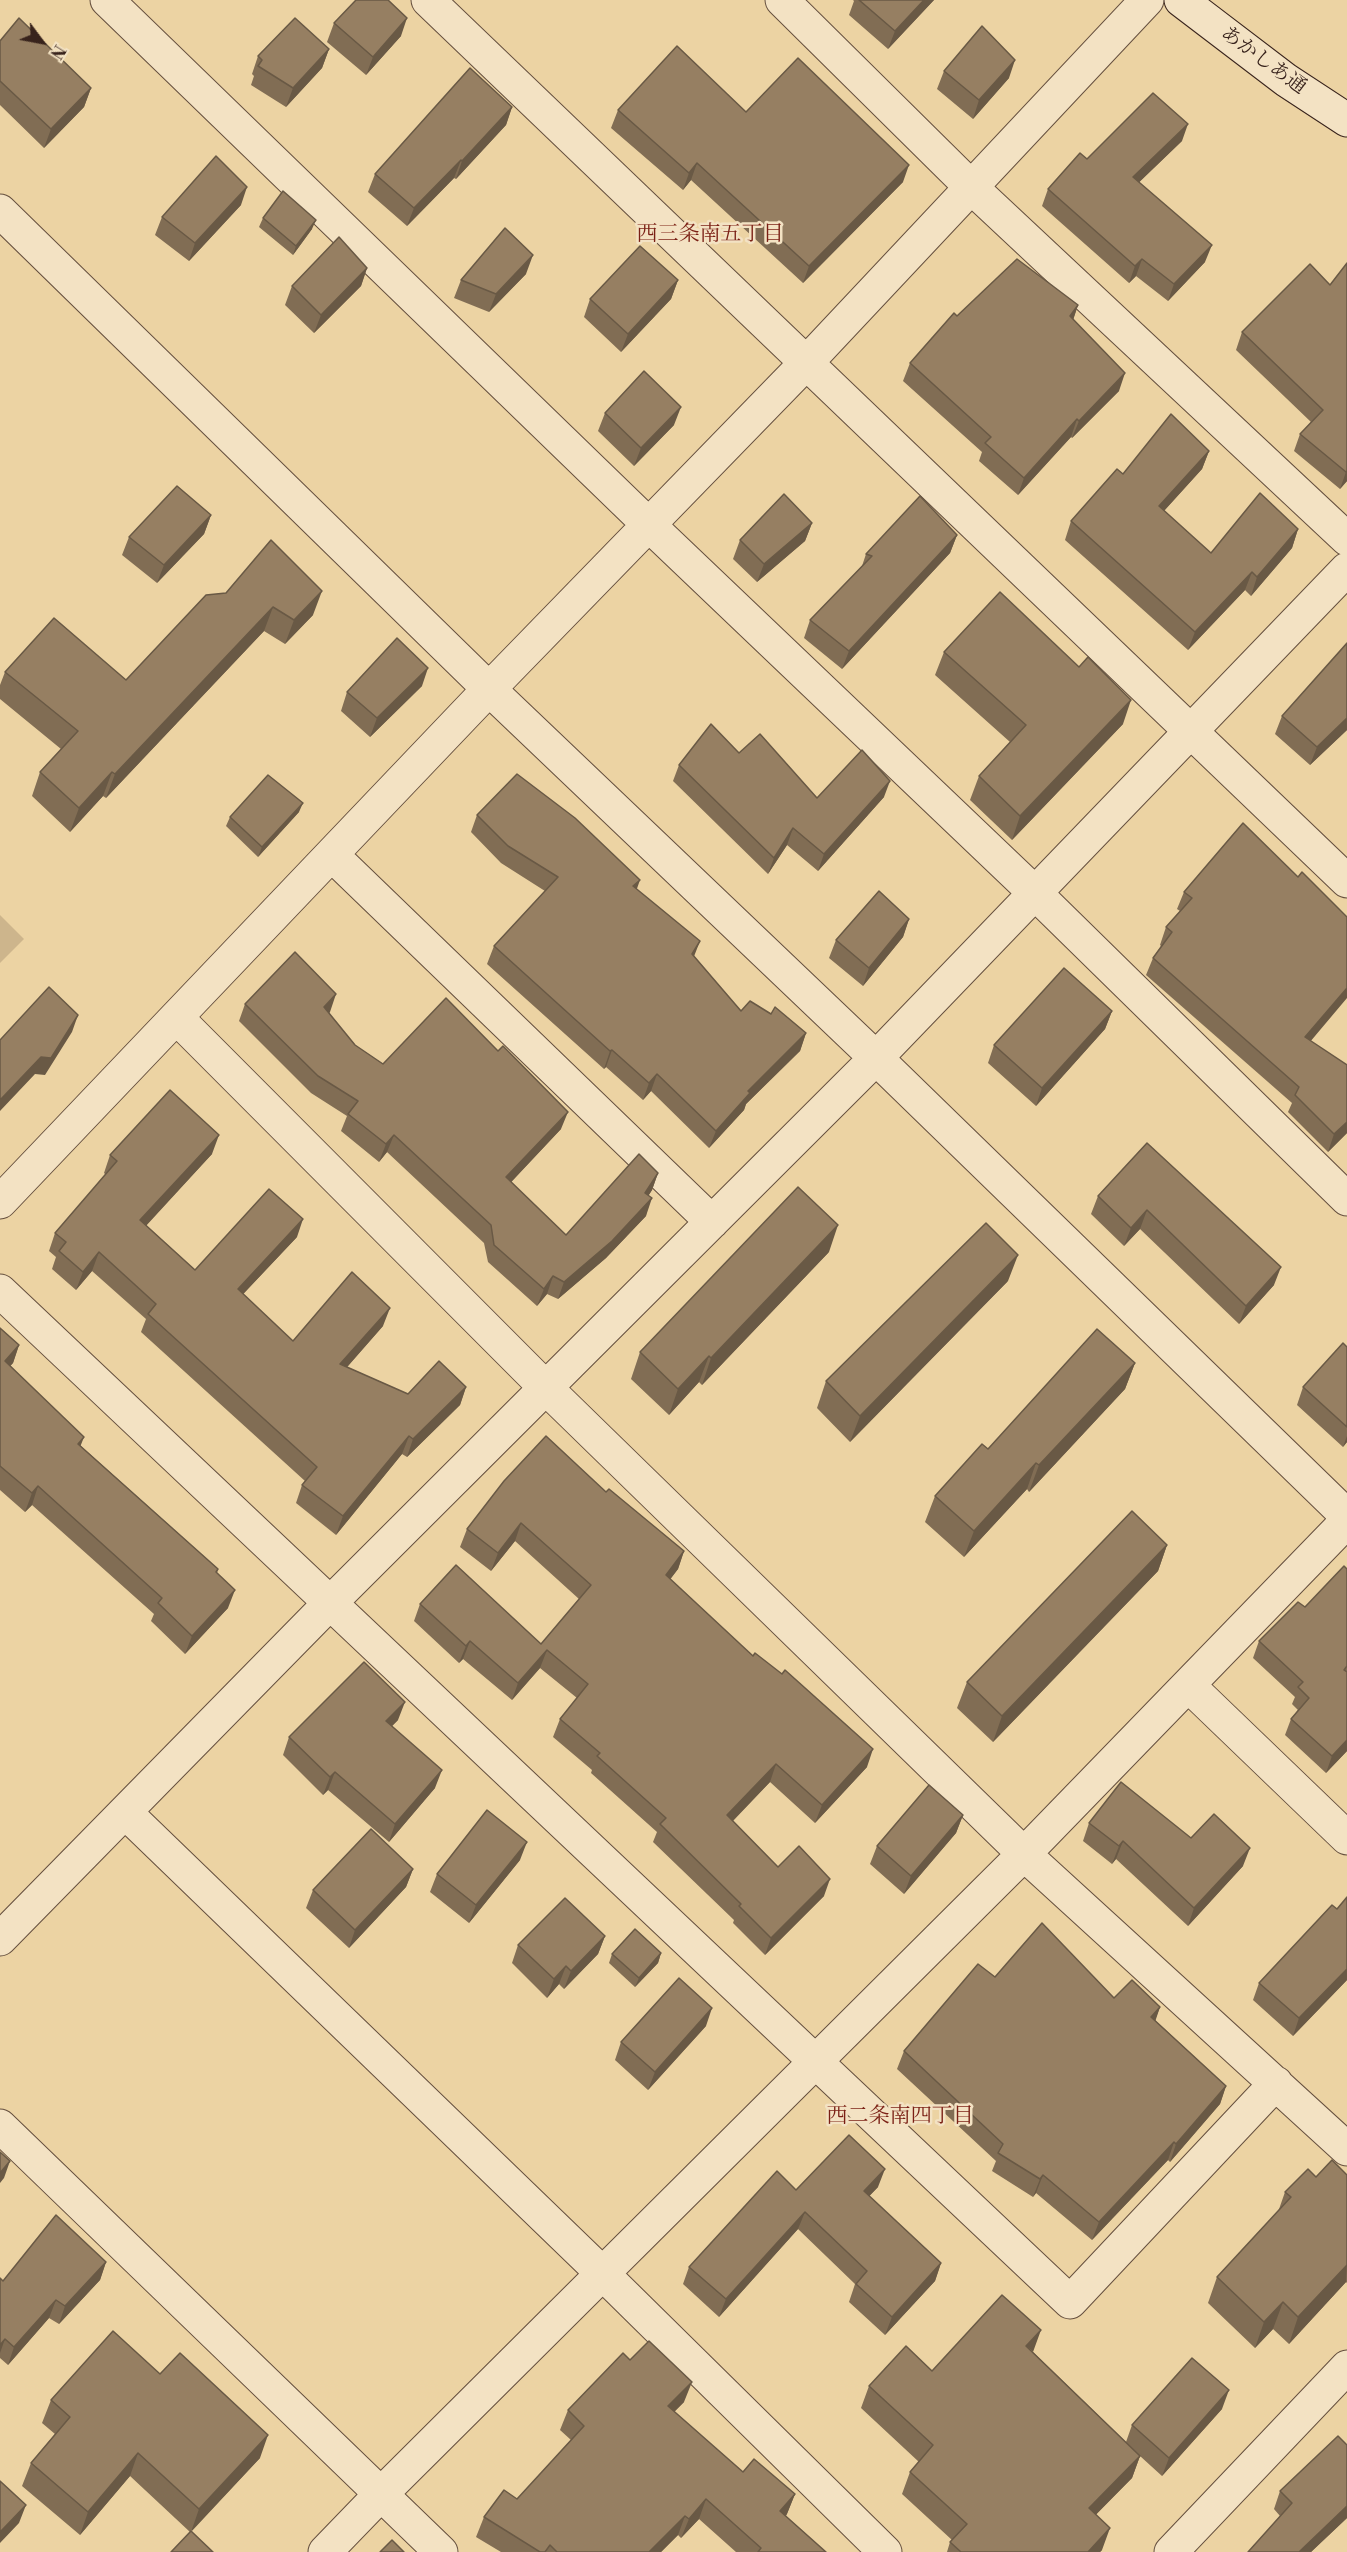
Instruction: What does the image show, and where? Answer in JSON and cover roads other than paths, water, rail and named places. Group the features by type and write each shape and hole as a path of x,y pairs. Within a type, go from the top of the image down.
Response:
{"street":[{"path":"107,0 649,525 1035,893 1347,1199"},
{"path":"428,0 1347,881"},
{"path":"782,0 971,187 1347,539"},
{"path":"0,1202 489,689 807,362 1147,0"},
{"name":"あかしあ通","path":"1181,0 1286,80 1347,120"},
{"path":"0,211 489,689 876,1058 1347,1516"},
{"path":"0,1939 328,1605 876,1058 1347,569"},
{"path":"332,855 712,1222"},
{"path":"177,1018 546,1388 1024,1854 1347,2149"},
{"path":"0,1291 328,1605 816,2060 1070,2302 1276,2084"},
{"path":"325,2552 1024,1854 1347,1521"},
{"path":"1188,1685 1347,1838"},
{"path":"125,1812 602,2273 885,2552"},
{"path":"0,2126 441,2552"},
{"path":"1171,2552 1347,2367"}],"district":[{"name":"西三条南五丁目","path":"710,235"},
{"name":"西二条南四丁目","path":"900,2117"}]}
